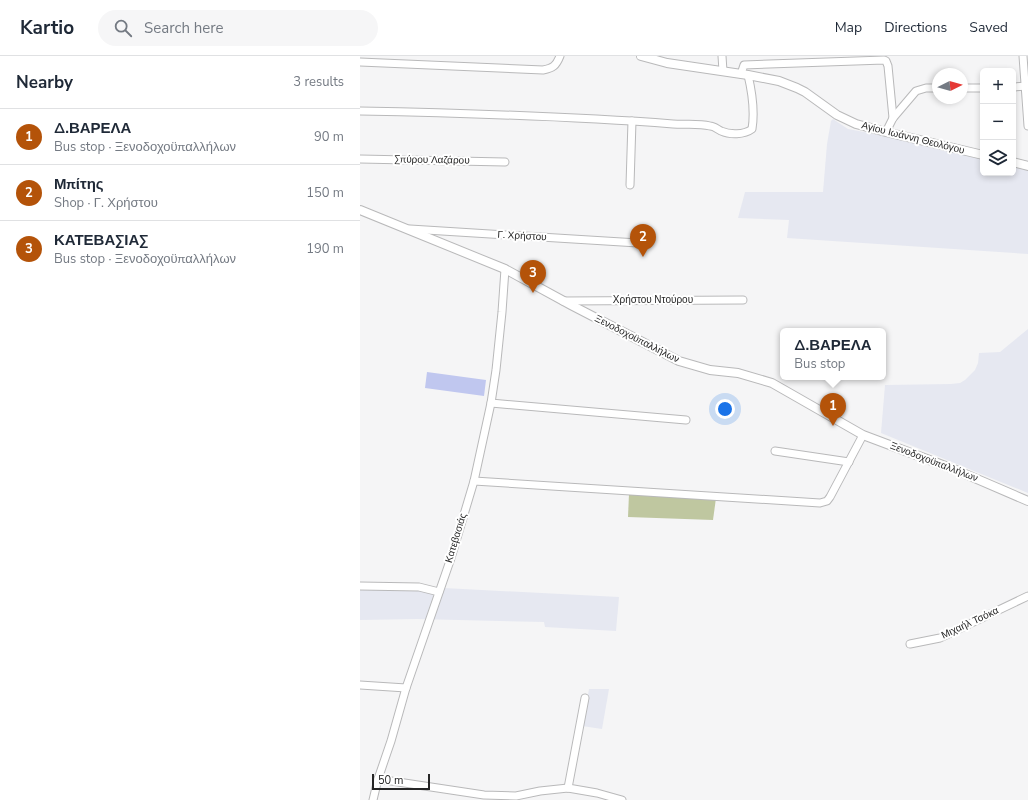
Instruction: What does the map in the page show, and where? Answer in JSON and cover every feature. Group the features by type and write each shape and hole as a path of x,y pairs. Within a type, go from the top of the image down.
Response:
{"street":[{"path":"360,62 543,70 550,69 555,66 560,56"},
{"name":"Αγίου Ιωάννη Θεολόγου","path":"640,56 667,63 744,74 779,82 806,92 824,106 846,120 856,124 980,154"},
{"path":"722,56 723,71"},
{"path":"1023,56 1027,87 1028,126"},
{"path":"360,111 457,113 632,121 710,126 732,134 748,132 752,129 751,92 744,74 744,65 884,60 888,66 893,118"},
{"path":"1016,88 1027,87"},
{"path":"886,132 893,118 916,91 932,88"},
{"path":"968,88 980,88"},
{"path":"630,185 632,121"},
{"name":"Σπύρου Λαζάρου","path":"360,159 505,162"},
{"path":"1016,163 1028,166"},
{"name":"Ξενοδοχοϋπαλλήλων","path":"360,210 505,269 679,361 710,370 738,373 772,383 863,435 956,470 1028,501"},
{"name":"Γ. Χρήστου","path":"407,229 638,242"},
{"name":"Κατεβασιάς","path":"373,800 406,688 439,592 474,481 491,403 496,370 505,269"},
{"name":"Χρήστου Ντούρου","path":"563,300 743,300"},
{"path":"491,403 686,420"},
{"path":"474,481 820,503 827,501 830,498 863,435"},
{"path":"775,451 849,462"},
{"path":"360,586 420,587 439,592"},
{"name":"Μιχαήλ Τσόκα","path":"910,644 940,638 1028,596"},
{"path":"360,685 406,688"},
{"path":"568,788 585,698"},
{"path":"378,779 484,795 516,796 540,790 568,788 597,793 622,800"}],"shaded area":[{"path":"833,119 848,129 980,156 980,176 1016,176 1016,165 1028,168 1028,254 787,238 789,220 738,218 745,192 823,192 827,144 831,121"},
{"path":"1028,329 1028,493 881,433 885,385 960,383 975,370 978,363 979,353 1000,352"},
{"path":"360,585 619,597 616,631 545,627 544,622 417,619 360,620"},
{"path":"589,689 609,689 602,729 582,726"}],"green space":[{"path":"629,494 716,498 713,520 628,517"}],"building":[{"path":"427,372 486,380 484,396 425,388"}],"place":[{"name":"Μπίτης","path":"643,257"},
{"name":"ΚΑΤΕΒΑΣΙΑΣ","path":"533,293"},
{"name":"Δ.ΒΑΡΕΛΑ","path":"833,426"}]}
